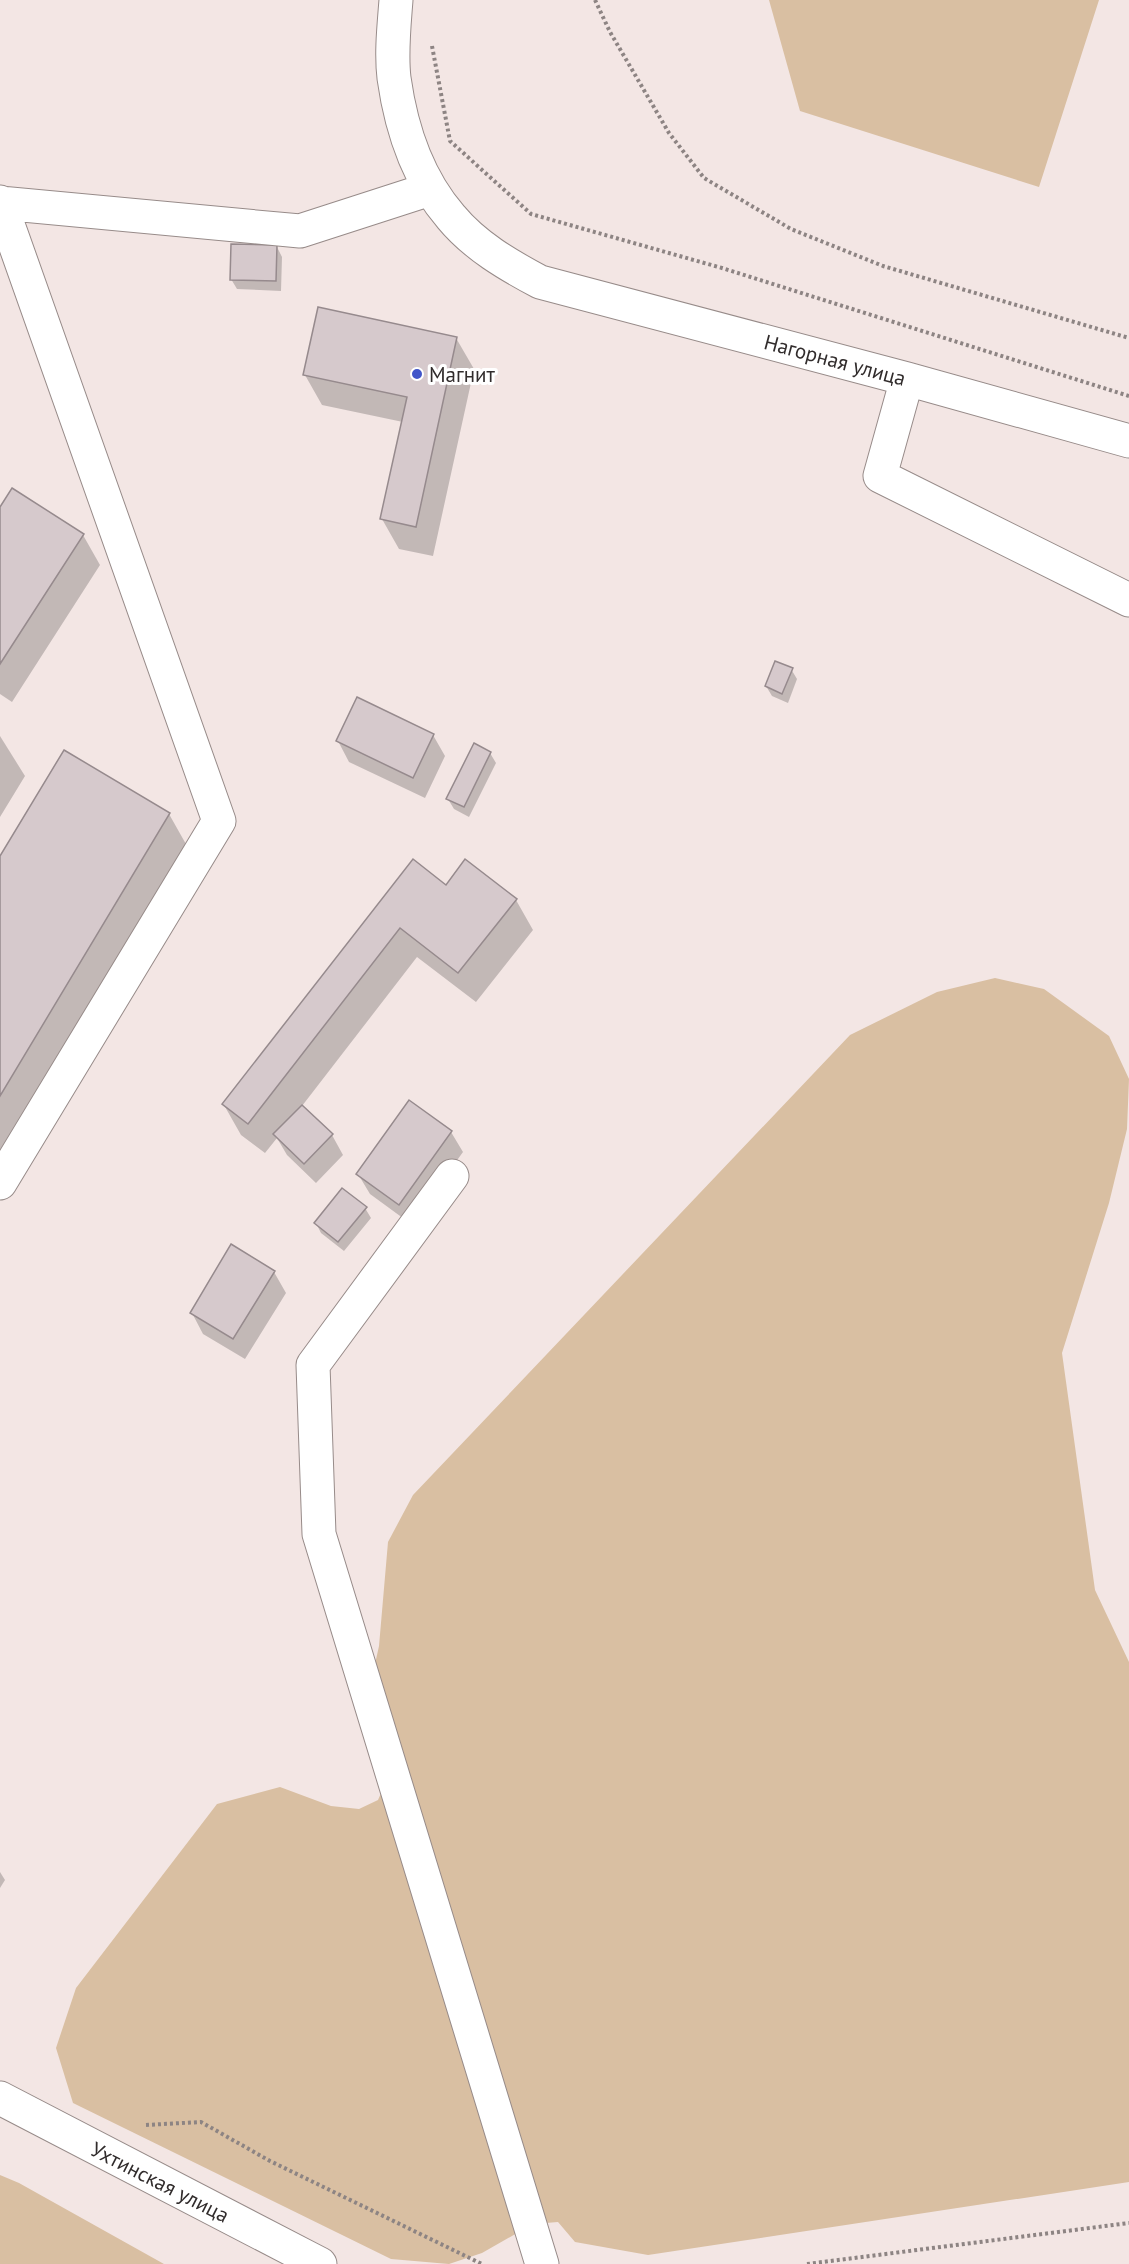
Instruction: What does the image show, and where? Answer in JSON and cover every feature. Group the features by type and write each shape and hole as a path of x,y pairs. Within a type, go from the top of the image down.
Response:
{"street":[{"name":"Нагорная улица","path":"396,0 394,77 401,114 412,152 430,189 451,218 477,242 507,264 540,282 907,379 1129,441"},
{"path":"0,1183 219,821 0,202 300,231 430,189"},
{"path":"907,379 880,476 1129,600"},
{"path":"452,1176 313,1365 319,1534 542,2264"},
{"name":"Ухтинская улица","path":"0,2098 320,2264"}],"path":[{"path":"596,0 610,32 669,133 704,178 791,230 883,266 1129,338"},
{"path":"431,42 450,141 531,214 722,268 1129,396"},
{"path":"146,2125 201,2122 270,2161 482,2264"},
{"path":"807,2264 1129,2223"}],"shaded area":[{"path":"769,0 1099,0 1039,187 800,111"},
{"path":"995,978 1044,989 1109,1036 1129,1079 1127,1129 1109,1203 1062,1353 1095,1590 1129,1662 1129,2182 648,2255 575,2242 558,2222 533,2224 482,2253 449,2264 391,2259 73,2103 56,2048 76,1988 217,1804 280,1787 331,1806 359,1809 378,1800 394,1764 369,1691 379,1646 388,1542 413,1495 850,1035 937,992"},
{"path":"0,2175 19,2183 164,2264 0,2264"}],"building":[{"path":"231,244 277,245 276,281 230,280"},
{"path":"318,307 457,337 416,527 380,519 407,397 303,375"},
{"path":"12,488 84,534 0,664 0,507"},
{"path":"775,661 793,668 782,694 765,686"},
{"path":"357,697 434,734 413,778 336,741"},
{"path":"474,743 491,752 464,807 446,799"},
{"path":"64,750 170,813 0,1096 0,856"},
{"path":"413,859 446,885 465,859 517,899 458,973 400,928 248,1124 222,1104"},
{"path":"409,1100 452,1131 399,1205 356,1174"},
{"path":"302,1105 333,1134 304,1164 273,1134"},
{"path":"342,1188 367,1207 338,1242 314,1223"},
{"path":"231,1244 275,1271 233,1339 190,1313"}],"place":[{"name":"Магнит","path":"417,374"}]}
